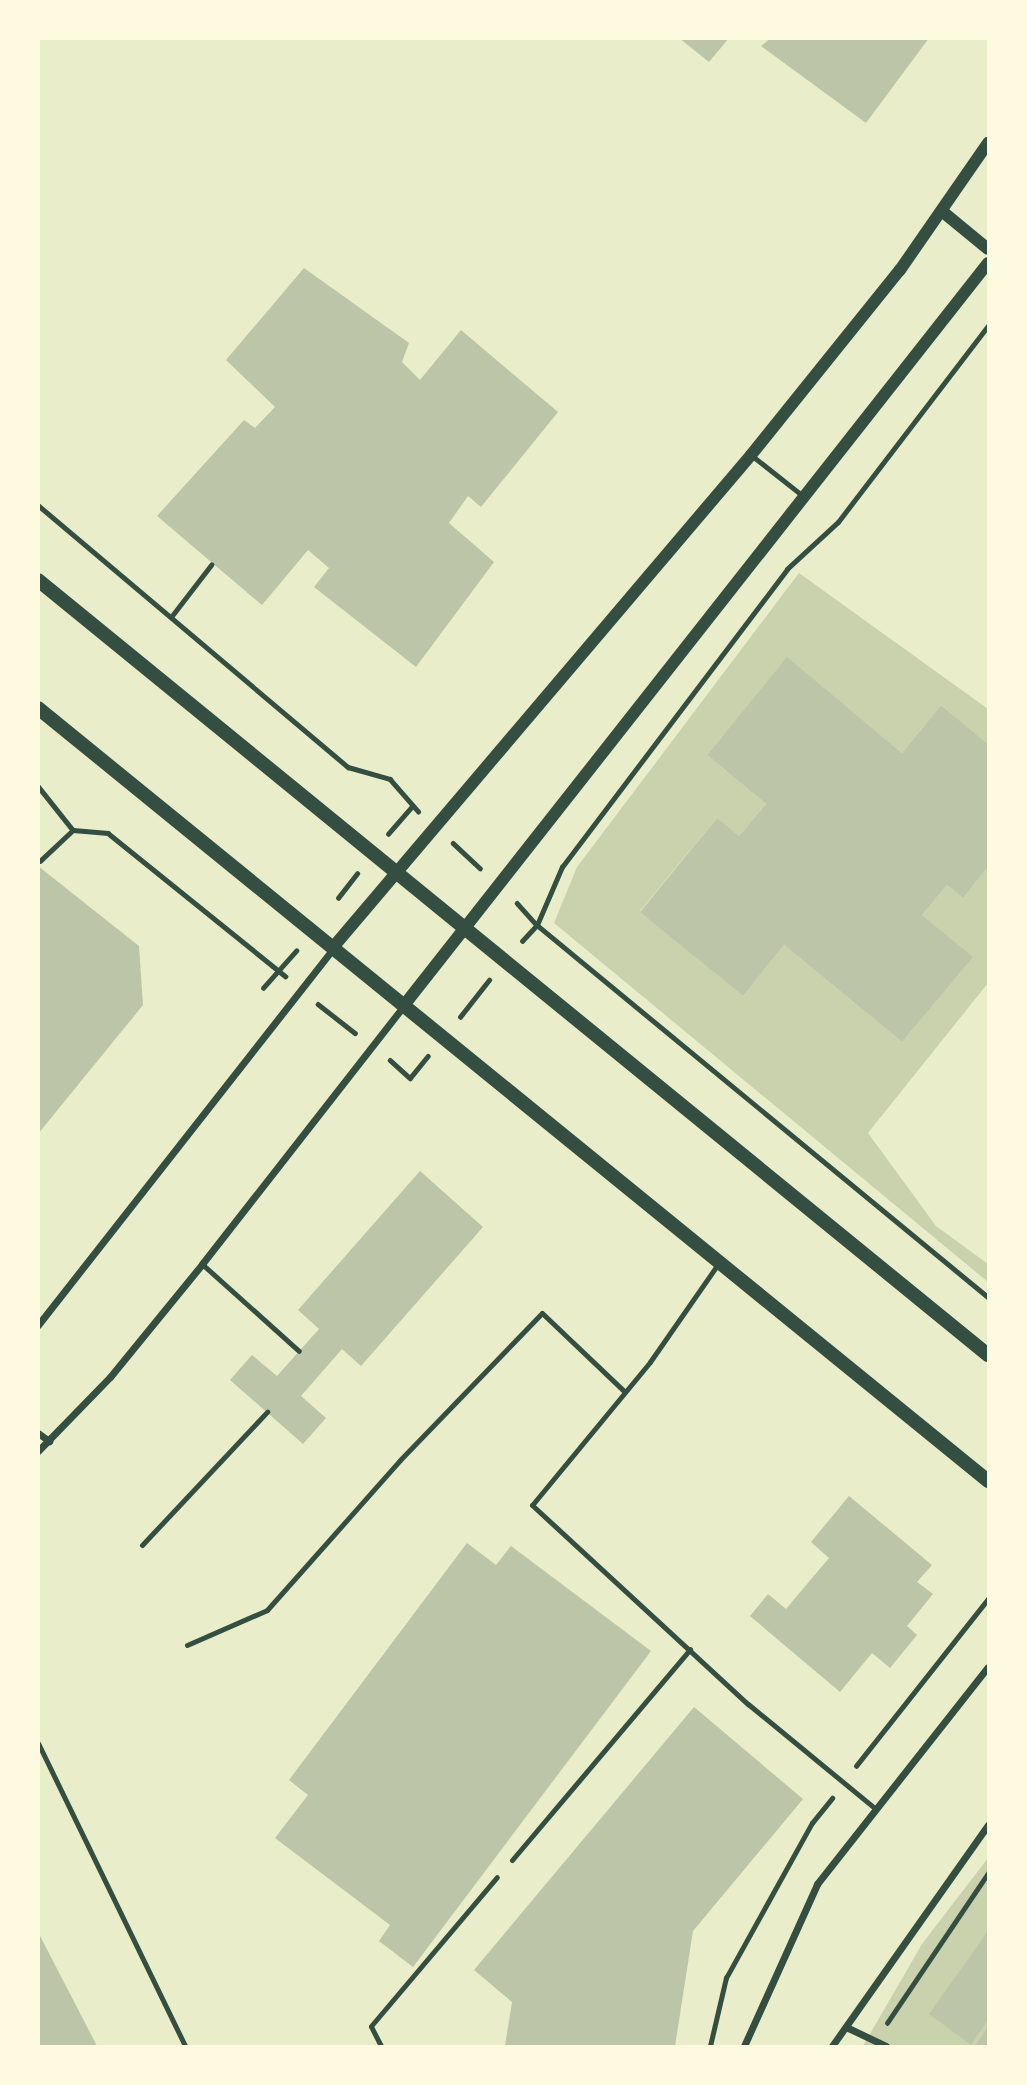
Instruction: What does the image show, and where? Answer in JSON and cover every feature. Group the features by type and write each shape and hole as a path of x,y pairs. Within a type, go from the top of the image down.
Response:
{"main road":[{"path":"38,580 989,1355"},
{"path":"38,708 335,945 989,1481"}],"street":[{"path":"38,1325 335,945 751,455 943,212 989,143"},
{"path":"943,212 989,249"},
{"path":"38,1451 110,1377 202,1264 989,263"},
{"path":"38,1433 49,1441"},
{"path":"744,2046 817,1884 989,1667"},
{"path":"832,2046 986,1836 989,1825"},
{"path":"846,2027 886,2046"}],"lane":[{"path":"751,455 806,498"},
{"path":"720,1262 650,1362 532,1505 842,1784 876,1809"},
{"path":"202,1264 299,1351"},
{"path":"187,1646 267,1610 400,1460 542,1313 624,1391"},
{"path":"142,1545 267,1412"},
{"path":"512,1860 690,1649"},
{"path":"38,1743 185,2046"},
{"path":"381,2046 371,2026 497,1877"}],"path":[{"path":"38,786 73,830 108,833 410,1077 505,960 537,925 562,867 787,569 838,522 989,326"},
{"path":"171,617 211,565"},
{"path":"263,988 412,806"},
{"path":"40,861 73,830"},
{"path":"710,2046 726,1978 812,1823 989,1599"},
{"path":"875,2040 989,1873"}],"green space":[{"path":"799,573 988,709 988,744 941,705 902,753 787,658 707,755 766,804 739,836 716,819 640,911 743,996 784,945 902,1042 972,957 922,915 947,885 963,898 988,867 988,983 868,1133 936,1226 988,1264 988,1282 554,923 577,867"},
{"path":"988,1858 988,2046 863,2046 922,1944"}],"building":[{"path":"679,38 729,38 709,62"},
{"path":"771,38 929,38 866,123 761,46"},
{"path":"304,268 409,343 402,362 420,380 461,330 558,412 481,507 468,496 449,523 494,562 416,667 314,587 329,568 308,550 262,605 157,516 244,420 255,428 275,407 226,360"},
{"path":"787,657 902,753 941,705 988,744 988,867 963,898 947,885 922,915 973,957 902,1042 784,945 743,996 640,912 717,818 739,836 766,804 707,755"},
{"path":"38,866 139,946 143,1005 38,1134"},
{"path":"420,1171 483,1227 361,1366 342,1349 301,1396 326,1418 303,1444 230,1380 252,1355 277,1376 319,1329 298,1310"},
{"path":"849,1496 932,1565 917,1582 933,1594 907,1626 917,1635 890,1668 872,1653 840,1692 750,1616 768,1594 786,1609 829,1558 811,1542"},
{"path":"467,1543 496,1565 511,1546 651,1651 413,1967 379,1941 390,1925 275,1838 308,1795 289,1780"},
{"path":"694,1707 803,1799 693,1931 675,2046 505,2046 512,2002 474,1970"},
{"path":"988,1931 988,2020 971,2045 929,2014"},
{"path":"38,1932 97,2046 38,2046"},
{"path":"988,2027 988,2046 975,2046"}]}
